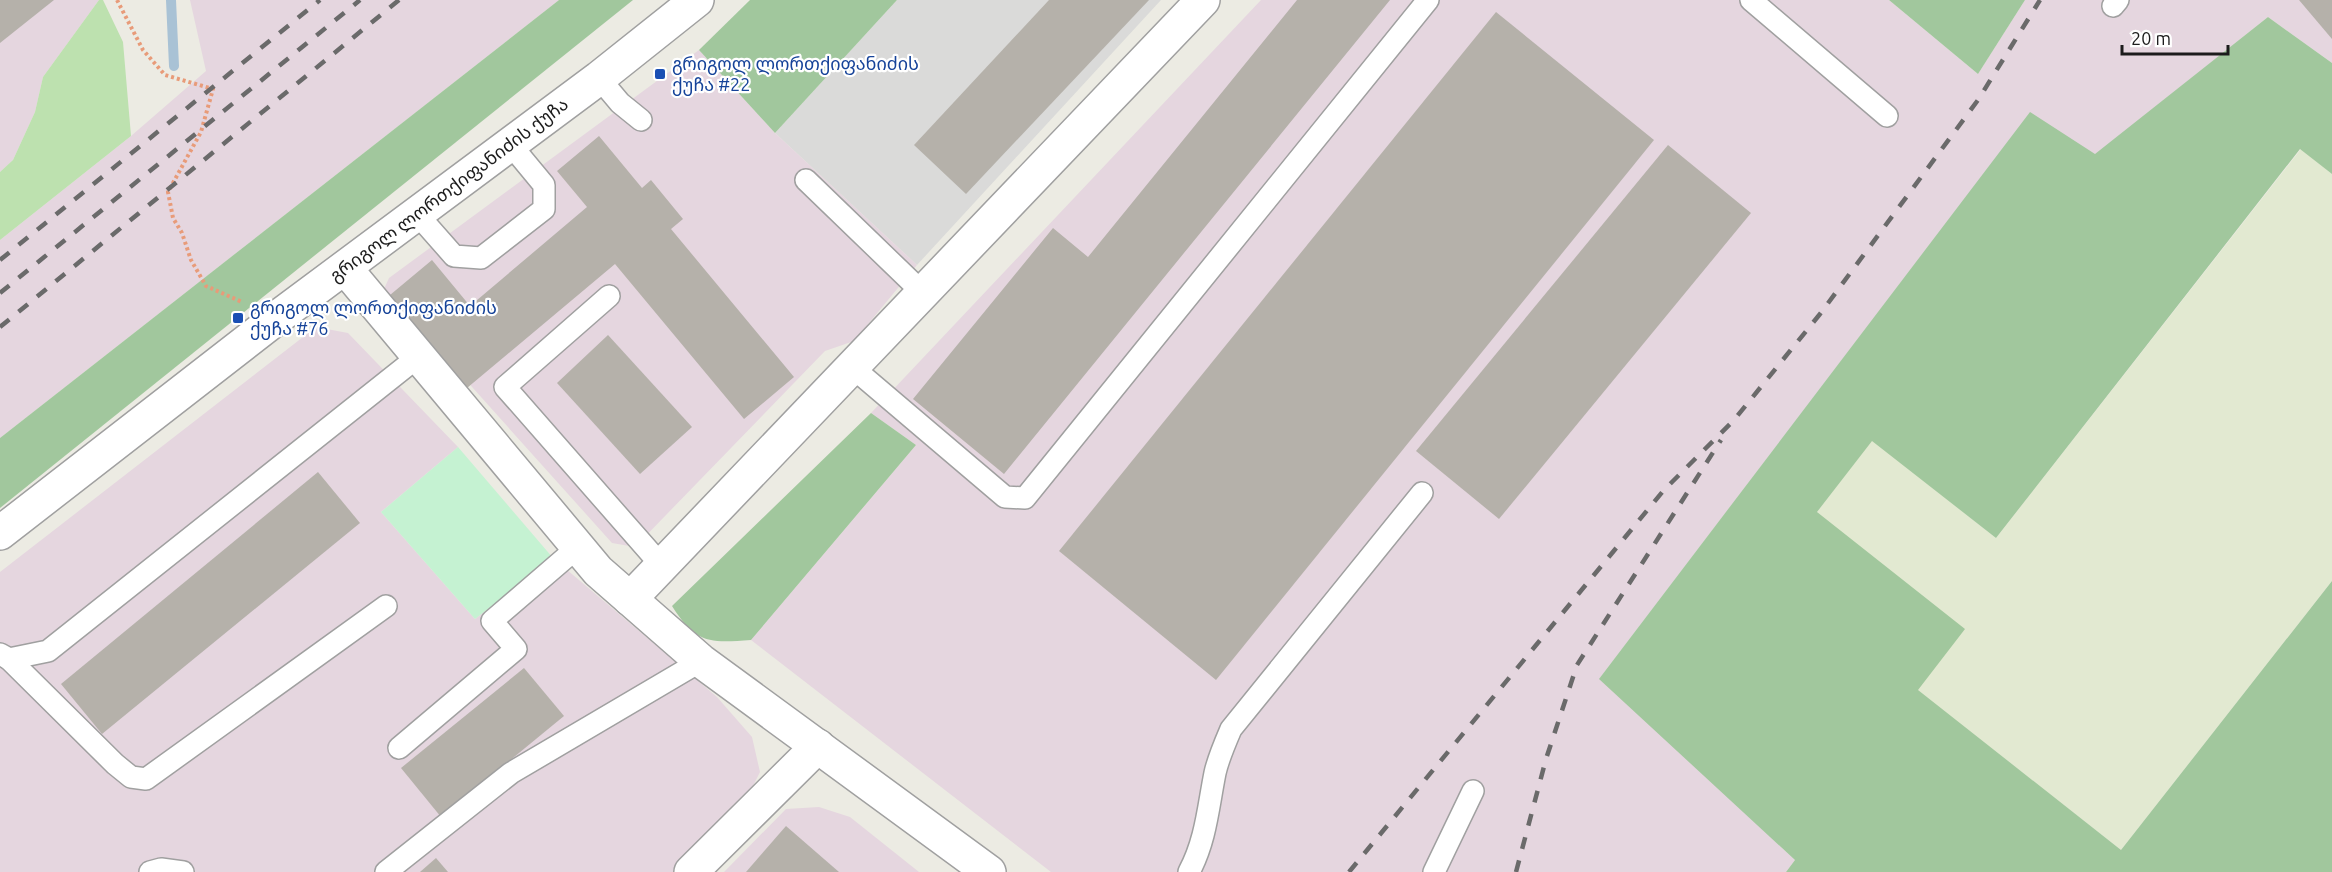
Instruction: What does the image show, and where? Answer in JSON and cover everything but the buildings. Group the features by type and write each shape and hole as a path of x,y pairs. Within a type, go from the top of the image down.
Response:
{"street":[{"name":"გრიგოლ ლორთქიფანიძის ქუჩა","path":"0,533 278,317 599,78 697,0"},
{"path":"630,599 1203,0"},
{"path":"345,268 598,571 700,661 989,872"},
{"path":"704,867 818,746"}],"lane":[{"path":"852,368 1005,497 1025,498 1428,0"},
{"path":"1751,0 1887,116"},
{"path":"599,78 620,104 641,120"},
{"path":"417,214 454,256 481,258 544,209 544,185 510,144"},
{"path":"806,180 924,293"},
{"path":"609,296 505,387 662,566"},
{"path":"5,657 48,651 419,356"},
{"path":"1189,872 1201,850 1210,811 1215,771 1231,729 1422,493"},
{"path":"399,748 516,649 492,621 578,547"},
{"path":"5,657 114,764 131,777 146,779 386,606"},
{"path":"386,872 511,773 700,661"},
{"path":"1434,872 1473,791"},
{"path":"150,872 161,869 183,872"}],"path":[{"path":"117,0 143,51 165,75 213,89 201,132 168,192 173,218 182,233 190,260 206,286 278,317"}],"shaded area":[{"path":"0,0 99,0 43,77 35,112 13,160 0,172"},
{"path":"190,0 559,0 0,438 0,240 131,136 206,71"},
{"path":"897,0 1161,0 917,265 775,133"},
{"path":"1261,0 1889,0 1978,74 2025,0 2332,0 2332,63 2268,17 2095,155 2030,113 1600,678 1795,860 1786,872 1051,872 751,640 916,445 871,413"},
{"path":"699,50 775,133 917,265 854,341 825,351 635,547 612,543 384,289 389,278"},
{"path":"316,327 348,333 458,447 381,512 475,619 553,558 717,697 752,737 760,772 746,800 673,872 0,872 0,572"},
{"path":"819,807 850,817 919,872 724,872 786,809"}],"green space":[{"path":"99,0 103,0 123,42 131,136 0,240 0,172 13,160 35,112 43,77"},
{"path":"559,0 633,0 0,508 0,438"},
{"path":"750,0 897,0 775,133 699,50"},
{"path":"1889,0 2025,0 1978,74"},
{"path":"2268,17 2332,63 2332,174 2300,149 1996,538 1872,441 1817,512 1965,629 1918,690 2121,850 2332,581 2332,872 1786,872 1795,860 1599,679 2030,112 2095,154"},
{"path":"2301,149 2332,174 2332,581 2121,850 1917,690 1817,512 1872,440 1996,538"},
{"path":"871,413 916,445 751,640 714,641 696,634 672,606"},
{"path":"458,447 553,558 475,619 381,512"}],"waterway":[{"path":"171,0 174,66"}],"railway":[{"path":"0,260 320,0"},
{"path":"0,293 360,0"},
{"path":"0,327 399,0"},
{"path":"1349,872 1664,490 1734,420 1820,314 1978,100 2040,0"},
{"path":"1516,872 1546,759 1577,665 1721,440"}],"place":[{"name":"გრიგოლ ლორთქიფანიძის ქუჩა #22","path":"660,74"},
{"name":"გრიგოლ ლორთქიფანიძის ქუჩა #76","path":"238,318"}]}
